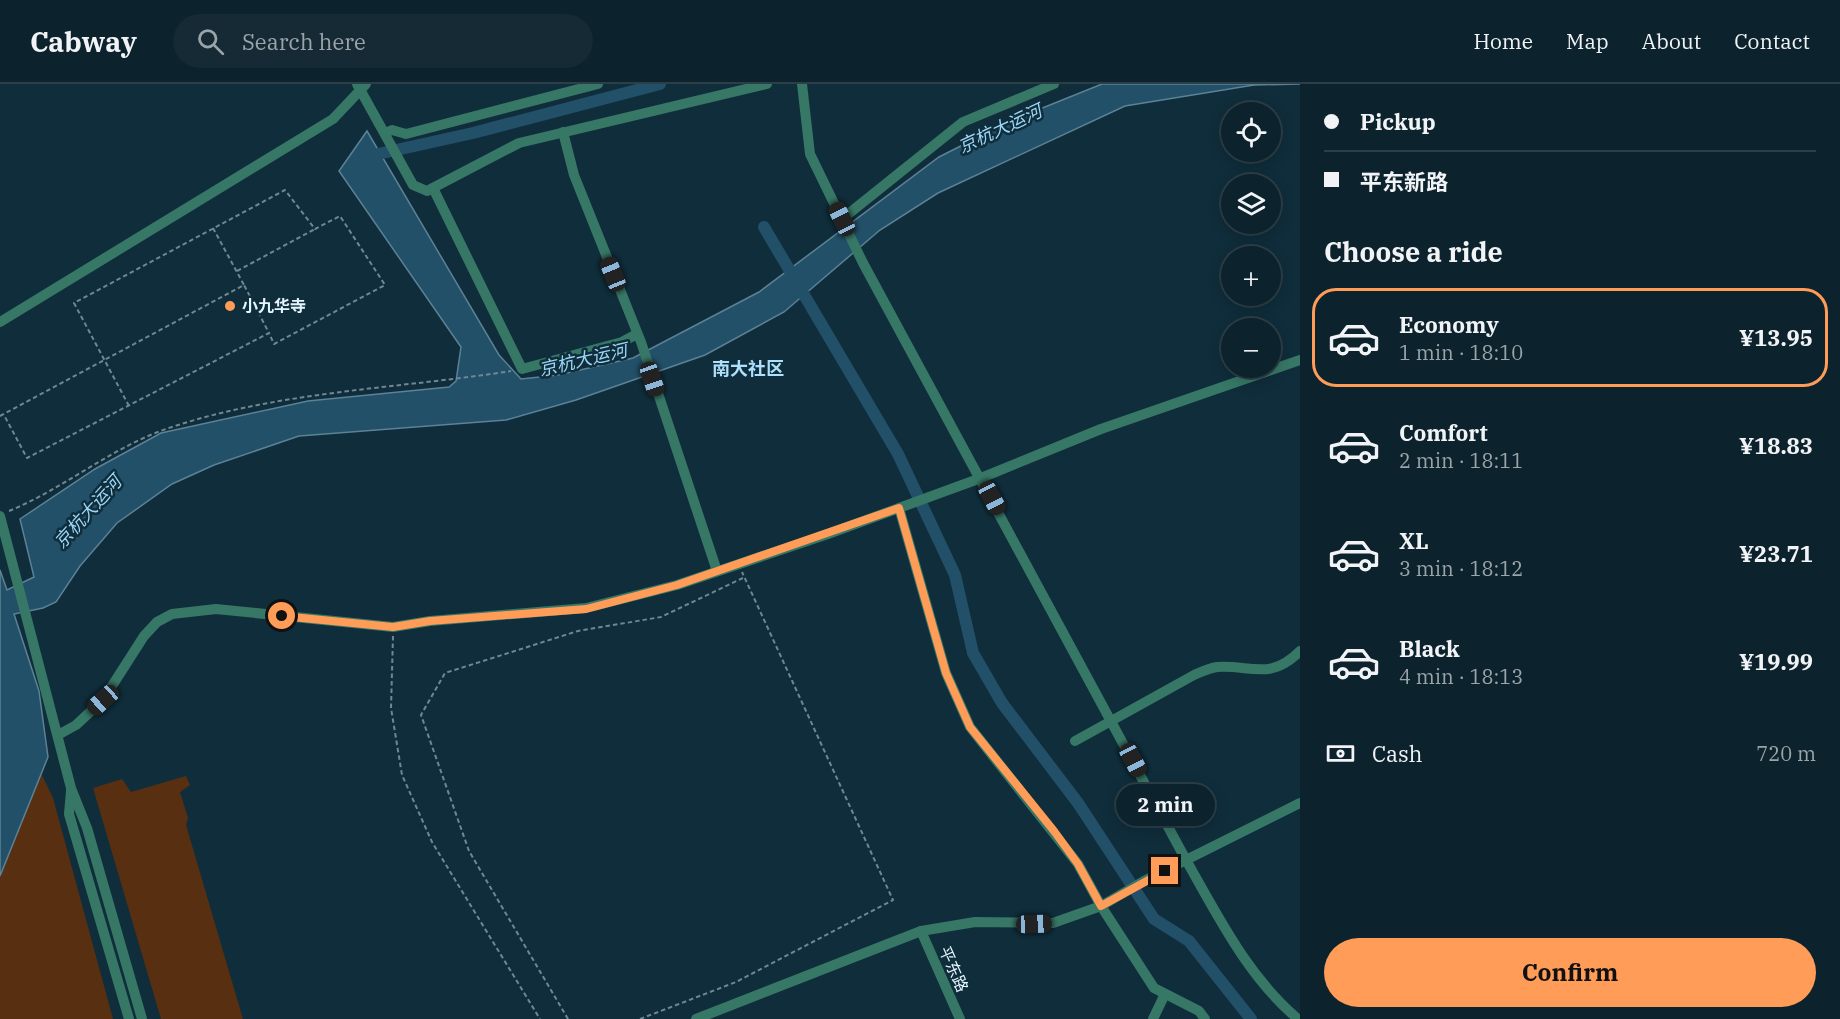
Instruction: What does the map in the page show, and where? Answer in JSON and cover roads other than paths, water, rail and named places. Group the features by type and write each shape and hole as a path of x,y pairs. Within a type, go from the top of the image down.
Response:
{"street":[{"path":"385,133 392,130 405,134 598,84"},
{"path":"0,322 333,119 361,86 413,185 427,191 519,143 767,84"},
{"path":"802,84 810,154 863,263 1186,861 1238,950 1282,1006 1298,1019"},
{"path":"842,219 963,122 1054,84"},
{"path":"563,132 574,175 639,338 717,571"},
{"path":"433,188 522,369 639,338"},
{"path":"58,735 76,725 103,700 144,636 157,622 172,614 216,609 393,627 430,621 586,609 717,571 899,508 981,478 1101,429 1300,360"},
{"path":"899,508 946,673 970,727 1078,864 1105,903 1154,988 1199,1011 1205,1019"},
{"path":"0,514 71,788 87,828 142,1019"},
{"path":"1075,741 1215,667 1261,671 1278,667 1300,651"},
{"path":"71,788 69,814 129,1019"},
{"path":"696,1019 921,931 975,922 1053,923 1105,903 1300,803"},
{"name":"平东路","path":"921,931 960,1019"},
{"path":"1152,1019 1165,994"}],"water":[{"name":"京杭大运河","path":"1102,84 1300,84 1254,85 1125,106 938,193 880,230 784,312 705,355 576,400 506,420 299,436 214,465 172,484 117,523 80,566 56,602 43,608 14,614 39,691 48,757 0,876 0,570 7,590 34,577 20,519 95,469 161,433 308,401 449,387 456,381 461,347 339,171 367,131 499,355 521,379 558,375 633,358 759,292 939,157 1010,121"}],"waterway":[{"path":"368,164 378,154 473,133 660,84"},
{"path":"764,227 898,454 955,575 973,653 1002,703 1078,803 1154,919 1189,941 1251,1019"}],"place":[{"name":"小九华寺","path":"230,306"}],"district":[{"name":"南大社区","path":"748,369"}]}
